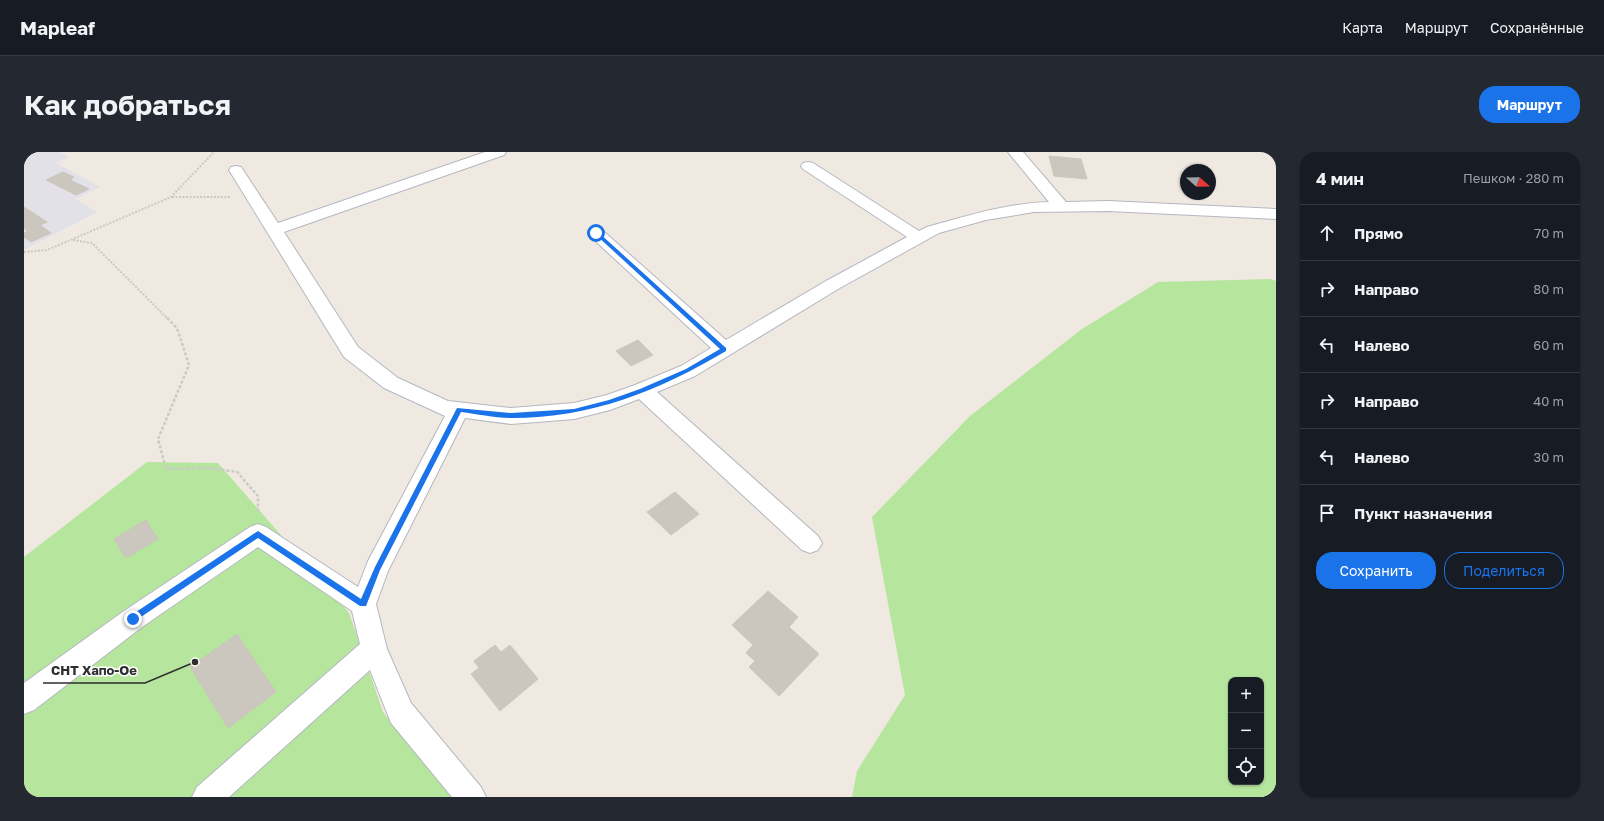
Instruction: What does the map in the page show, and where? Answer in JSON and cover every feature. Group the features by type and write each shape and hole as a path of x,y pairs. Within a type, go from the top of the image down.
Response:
{"street":[{"path":"274,230 499,152"},
{"path":"1015,152 1062,207"},
{"path":"808,166 920,238"},
{"path":"236,170 351,352 391,383 445,408 511,416 574,411 610,402 688,371 832,285 933,230 984,216 1034,208 1108,206 1276,214"},
{"path":"596,233 724,350"},
{"path":"642,390 810,543"},
{"path":"459,409 377,569 363,604 374,649 401,713 471,797"},
{"path":"24,700 133,619 258,534 363,604"},
{"path":"207,797 374,649"}],"path":[{"path":"24,252 47,250 73,240 171,196 214,152"},
{"path":"171,196 214,196 254,199"},
{"path":"73,240 92,243 177,328 189,366 158,439 166,469 210,468 237,472 258,496 258,534"}],"shaded area":[{"path":"24,152 59,152 69,157 56,163 100,187 76,199 97,212 24,250"}],"green space":[{"path":"1270,279 1276,281 1276,797 852,797 857,771 905,695 872,517 970,416 1082,329 1158,282"},
{"path":"147,462 218,463 349,613 383,712 451,797 24,797 24,557"}],"building":[{"path":"1049,156 1081,159 1087,179 1054,176"},
{"path":"63,172 74,177 70,180 89,189 76,195 46,180"},
{"path":"24,207 47,222 40,225 51,233 31,242 24,237 24,233 28,231 24,228"},
{"path":"638,340 653,355 631,366 616,351"},
{"path":"675,492 699,514 671,535 647,512"},
{"path":"146,520 158,539 126,558 114,539"},
{"path":"768,591 798,617 789,627 819,654 779,696 749,667 755,661 746,653 753,645 732,625"},
{"path":"237,634 276,692 228,728 190,667"},
{"path":"495,645 501,652 510,645 538,679 500,711 471,674 479,668 474,661"}],"place":[{"name":"СНТ Хапо-Ое","path":"195,662"}],"route":[{"path":"133,619 258,534 363,604 377,569 459,409 511,416 574,411 610,402 642,390 688,371 724,350 596,233"}]}
